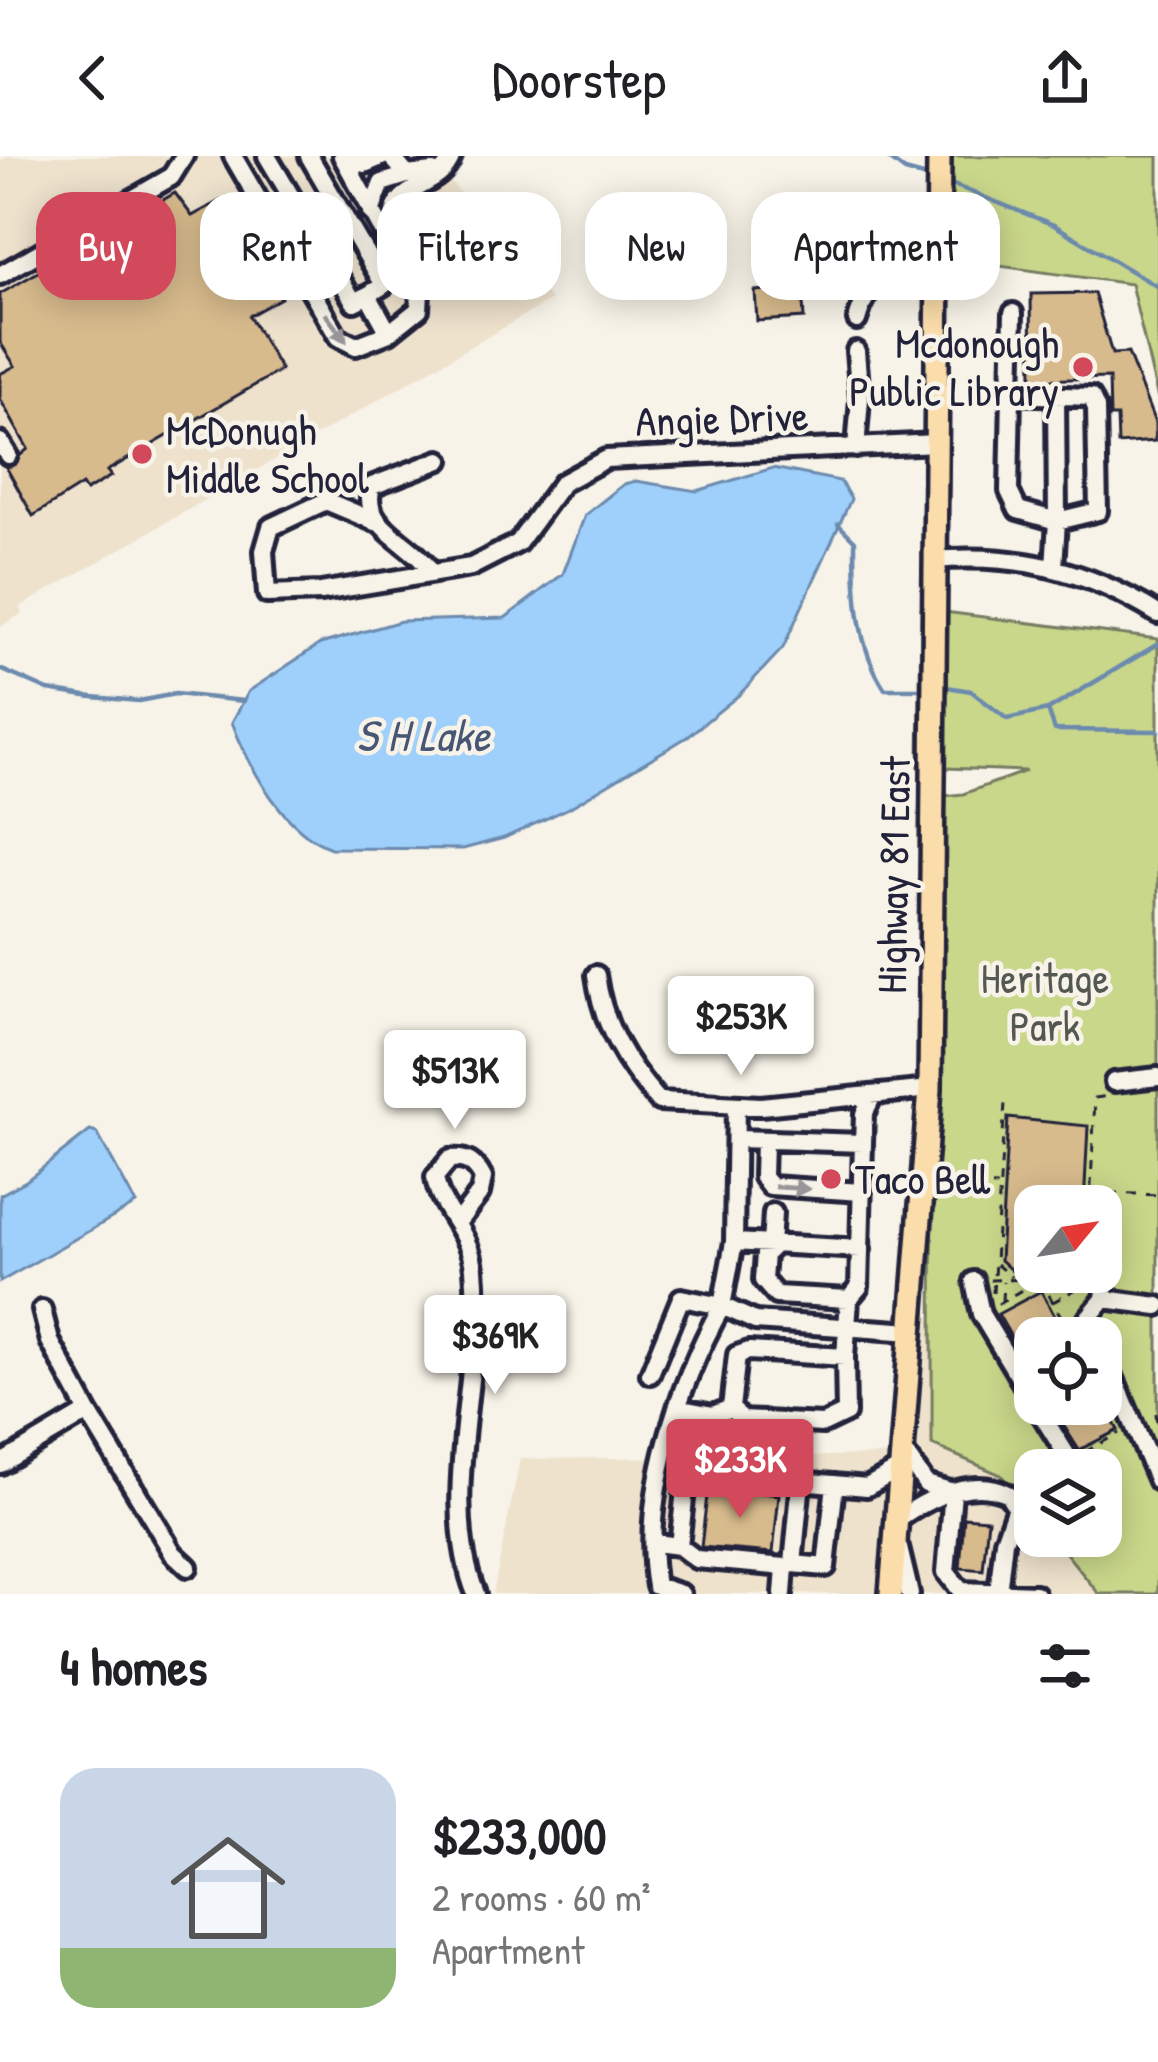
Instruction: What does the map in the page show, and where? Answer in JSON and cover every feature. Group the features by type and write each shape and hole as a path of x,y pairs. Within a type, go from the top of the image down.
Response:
{"main road":[{"name":"Highway 81 East","path":"939,156 939,192"},
{"name":"Highway 81 East","path":"891,1594 930,1089 938,300"}],"street":[{"path":"0,275 171,177 184,156"},
{"path":"233,156 338,337 356,346 389,333 419,309 420,300"},
{"path":"267,156 353,302 384,285 309,156"},
{"path":"343,156 365,164 388,156 407,175"},
{"path":"343,156 377,221"},
{"path":"371,212 382,183 427,175 447,156"},
{"path":"409,192 439,180 447,156"},
{"path":"368,295 389,333"},
{"path":"857,320 863,300"},
{"path":"1011,394 1091,398 1096,408 1098,511 1057,521 1018,510 1010,491 1011,394 1013,314"},
{"path":"856,351 860,399 856,448"},
{"path":"1054,568 1056,396"},
{"name":"Angie Drive","path":"376,522 326,501 271,527 264,550 266,594 321,592 471,567 518,543 562,483 606,459 937,443"},
{"path":"430,572 421,555 376,522 368,499 372,485 440,460"},
{"path":"934,560 990,555 1054,568 1158,614"},
{"path":"596,975 602,1013 632,1070 659,1101 736,1105 930,1089"},
{"path":"1114,1082 1158,1077"},
{"path":"845,1357 749,1351 737,1355 731,1408 742,1420 758,1422 840,1420 849,1376 845,1357 849,1299 859,1288 864,1114 873,1095"},
{"path":"851,1097 864,1114"},
{"path":"681,1594 650,1590 665,1438 722,1306 734,1242 736,1105"},
{"path":"738,1139 863,1143"},
{"path":"764,1140 763,1178 770,1186 862,1192"},
{"path":"773,1213 772,1245 765,1254 763,1280 776,1295 849,1299"},
{"path":"460,1220 474,1271 461,1541 476,1594"},
{"path":"734,1242 861,1249"},
{"path":"974,1281 981,1314 1014,1369"},
{"path":"1089,1317 1104,1294 1158,1306"},
{"path":"650,1374 681,1298 722,1306 754,1321 914,1326"},
{"path":"42,1310 50,1341 88,1412 173,1553 188,1567"},
{"path":"1122,1397 1158,1481"},
{"path":"677,1408 713,1415 731,1408"},
{"path":"0,1464 88,1412"},
{"path":"679,1546 687,1471 867,1487 904,1460 926,1484 953,1492"},
{"path":"783,1594 801,1481"},
{"path":"655,1544 679,1546 696,1559 826,1567 835,1484"},
{"path":"910,1594 898,1527 921,1502 976,1484 997,1488 1016,1507 1004,1541 998,1593"},
{"path":"953,1492 946,1572 961,1591 1035,1594"}],"path":[{"path":"1090,1185 1095,1097"},
{"path":"1005,1103 992,1307 1016,1293"},
{"path":"974,1185 999,1186"},
{"path":"1122,1193 1158,1195"},
{"path":"994,1263 1014,1279"},
{"path":"993,1280 1014,1280"},
{"path":"1002,1301 1003,1280"},
{"path":"1048,1293 1061,1317"},
{"path":"1059,1293 1061,1297"},
{"path":"1053,1302 1070,1293"},
{"path":"1156,1413 1158,1437"},
{"path":"1096,1449 1125,1430"}],"shaded area":[{"name":"McDonugh Middle School","path":"8,156 436,156 459,192 377,192 377,300 551,300 20,607 23,613 0,627 0,161"},
{"path":"911,1290 1024,1449 1014,1449 1014,1557 1101,1557 1128,1594 493,1594 520,1459 908,1455"}],"green space":[{"path":"929,156 1158,156 1158,399 1131,284 1000,266 1000,192 928,192"},
{"name":"Heritage Park","path":"921,609 1158,639 1158,1594 1099,1594 1069,1557 1122,1557 1122,1449 1014,1449 1014,1491 1001,1475 932,1445 933,797 963,794 1026,771 919,767"}],"water":[{"name":"S H Lake","path":"773,468 840,481 851,499 783,648 739,695 687,737 569,808 504,838 463,849 331,848 298,828 258,777 232,722 249,691 320,644 401,621 505,618 563,574 585,515 624,484 636,481 697,491"},
{"path":"90,1131 97,1133 136,1204 0,1282 0,1195 26,1181"}],"building":[{"path":"176,194 192,216 200,212 200,300 277,300 249,316 281,370 107,471 111,476 86,491 82,485 33,516 6,467 28,449 0,399 0,374 15,366 0,342 0,294 36,273 36,300 176,300"},
{"name":"Mcdonough Public Library","path":"1094,293 1112,354 1128,353 1155,423 1155,441 1118,444 1117,417 1110,417 1109,378 1032,380 1031,294"},
{"path":"756,300 803,300 804,318 757,321"},
{"path":"1008,1118 1088,1126 1085,1185 1014,1185 1014,1271 1000,1260"},
{"path":"1042,1293 1055,1317 1014,1317 1014,1342 998,1314"},
{"path":"1063,1425 1115,1425 1118,1430 1078,1449"},
{"path":"708,1487 779,1495 773,1553 701,1547"},
{"path":"964,1517 988,1519 983,1570 960,1568"}],"waterway":[{"path":"885,156 905,171 927,177"},
{"path":"951,184 1054,225 1158,287"},
{"path":"838,524 855,541 859,618 875,672 885,689 918,689"},
{"path":"947,687 971,691 1007,719 1048,710 1158,644"},
{"path":"0,669 48,690 92,697 139,701 175,694 244,701"},
{"path":"1048,710 1055,730 1158,731"}],"place":[{"name":"Mcdonough Public Library","path":"1083,367"},
{"name":"McDonugh Middle School","path":"142,454"},
{"name":"Taco Bell","path":"831,1179"}]}
